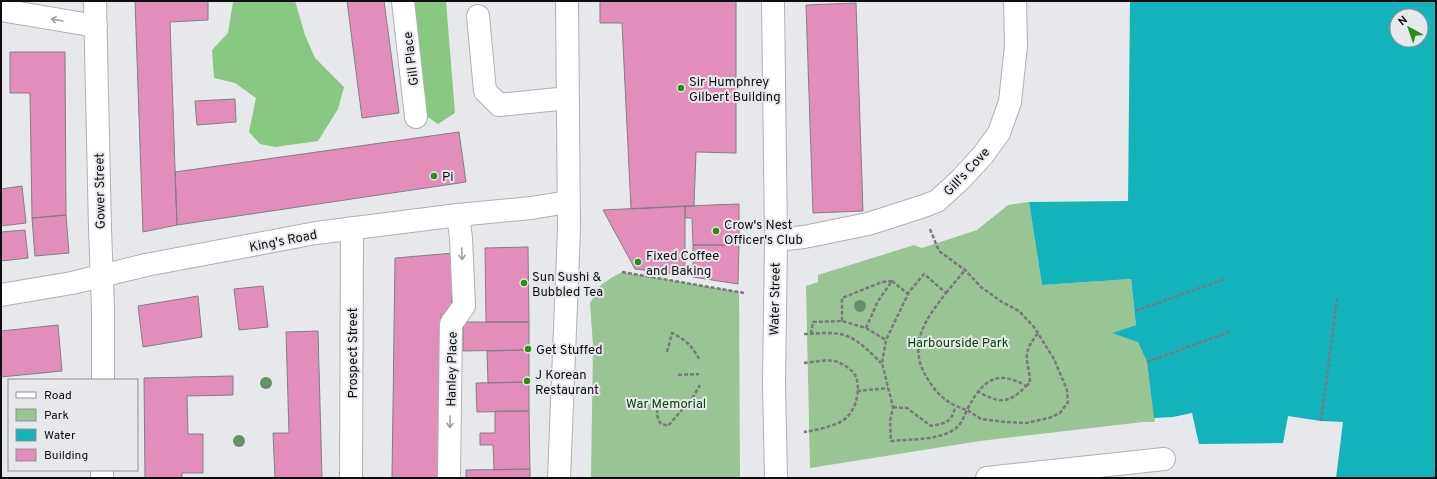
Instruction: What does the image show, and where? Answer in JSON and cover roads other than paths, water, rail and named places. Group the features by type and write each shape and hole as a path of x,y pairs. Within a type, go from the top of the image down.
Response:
{"street":[{"name":"Gower Street","path":"96,1 103,379"},
{"name":"Gill Place","path":"403,1 416,117"},
{"path":"559,478 568,237 567,1"},
{"name":"Water Street","path":"773,1 776,240 773,353 776,478"},
{"name":"Gill's Cove","path":"776,240 804,237 868,224 921,207 937,201 960,180 999,134 1010,102 1016,46 1015,1"},
{"path":"1,10 96,26"},
{"path":"478,16 485,91 499,105 568,98"},
{"name":"King's Road","path":"1,295 72,283 146,265 316,233 458,215 531,208 568,202"},
{"name":"Hanley Place","path":"449,478 451,324 464,306 461,238 458,215"},
{"name":"Prospect Street","path":"351,478 352,228"},
{"path":"988,478 1164,459"}],"water":[{"path":"1130,1 1436,1 1436,478 1336,478 1343,422 1321,421 1288,416 1283,443 1199,444 1192,413 1173,417 1154,418 1147,362 1138,342 1112,333 1136,325 1131,279 1042,285 1029,202 1128,201"}],"place":[{"name":"Sir Humphrey Gilbert Building","path":"681,88"},
{"name":"Pi","path":"434,176"},
{"name":"Crow's Nest Officer's Club","path":"716,231"},
{"name":"Fixed Coffee and Baking","path":"638,262"},
{"name":"Sun Sushi & Bubbled Tea","path":"524,283"},
{"name":"Get Stuffed","path":"528,349"},
{"name":"J Korean Restaurant","path":"527,381"}],"park label":[{"name":"Harbourside Park","path":"958,342"},
{"name":"War Memorial","path":"666,403"}]}
